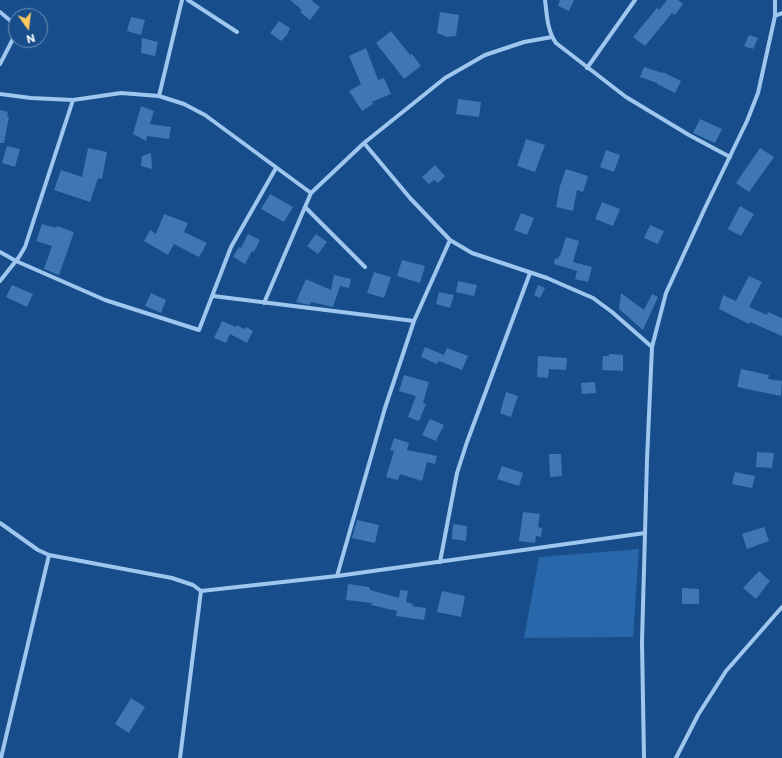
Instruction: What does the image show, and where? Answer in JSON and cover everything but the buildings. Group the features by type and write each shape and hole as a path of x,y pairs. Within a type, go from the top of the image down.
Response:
{"street":[{"path":"159,96 182,0"},
{"path":"188,0 237,32"},
{"path":"545,0 549,28 556,43 626,97 658,117 730,157"},
{"path":"587,68 635,0"},
{"path":"644,758 642,642 652,348 666,293 747,121 758,93 775,16 775,0"},
{"path":"0,12 8,19"},
{"path":"775,16 782,13"},
{"path":"264,303 311,193 364,143 445,78 485,55 524,42 552,36"},
{"path":"0,64 8,48"},
{"path":"0,94 31,98 73,100 121,93 159,96 184,104 205,115 311,193"},
{"path":"0,281 25,247 73,100"},
{"path":"364,143 410,198 450,240 472,253 547,278 593,298 612,312 652,348"},
{"path":"0,252 16,261 105,300 200,330 231,247 276,168"},
{"path":"305,207 365,267"},
{"path":"337,576 385,408 414,322 450,240"},
{"path":"440,562 457,473 467,442 530,273"},
{"path":"213,296 414,322"},
{"path":"0,524 38,550 49,555 172,578 193,585 201,591 337,576 645,533"},
{"path":"1,758 49,555"},
{"path":"180,758 201,591"},
{"path":"676,758 698,715 726,671 782,607"}],"shaded area":[{"path":"639,549 633,637 524,638 539,557"}]}
